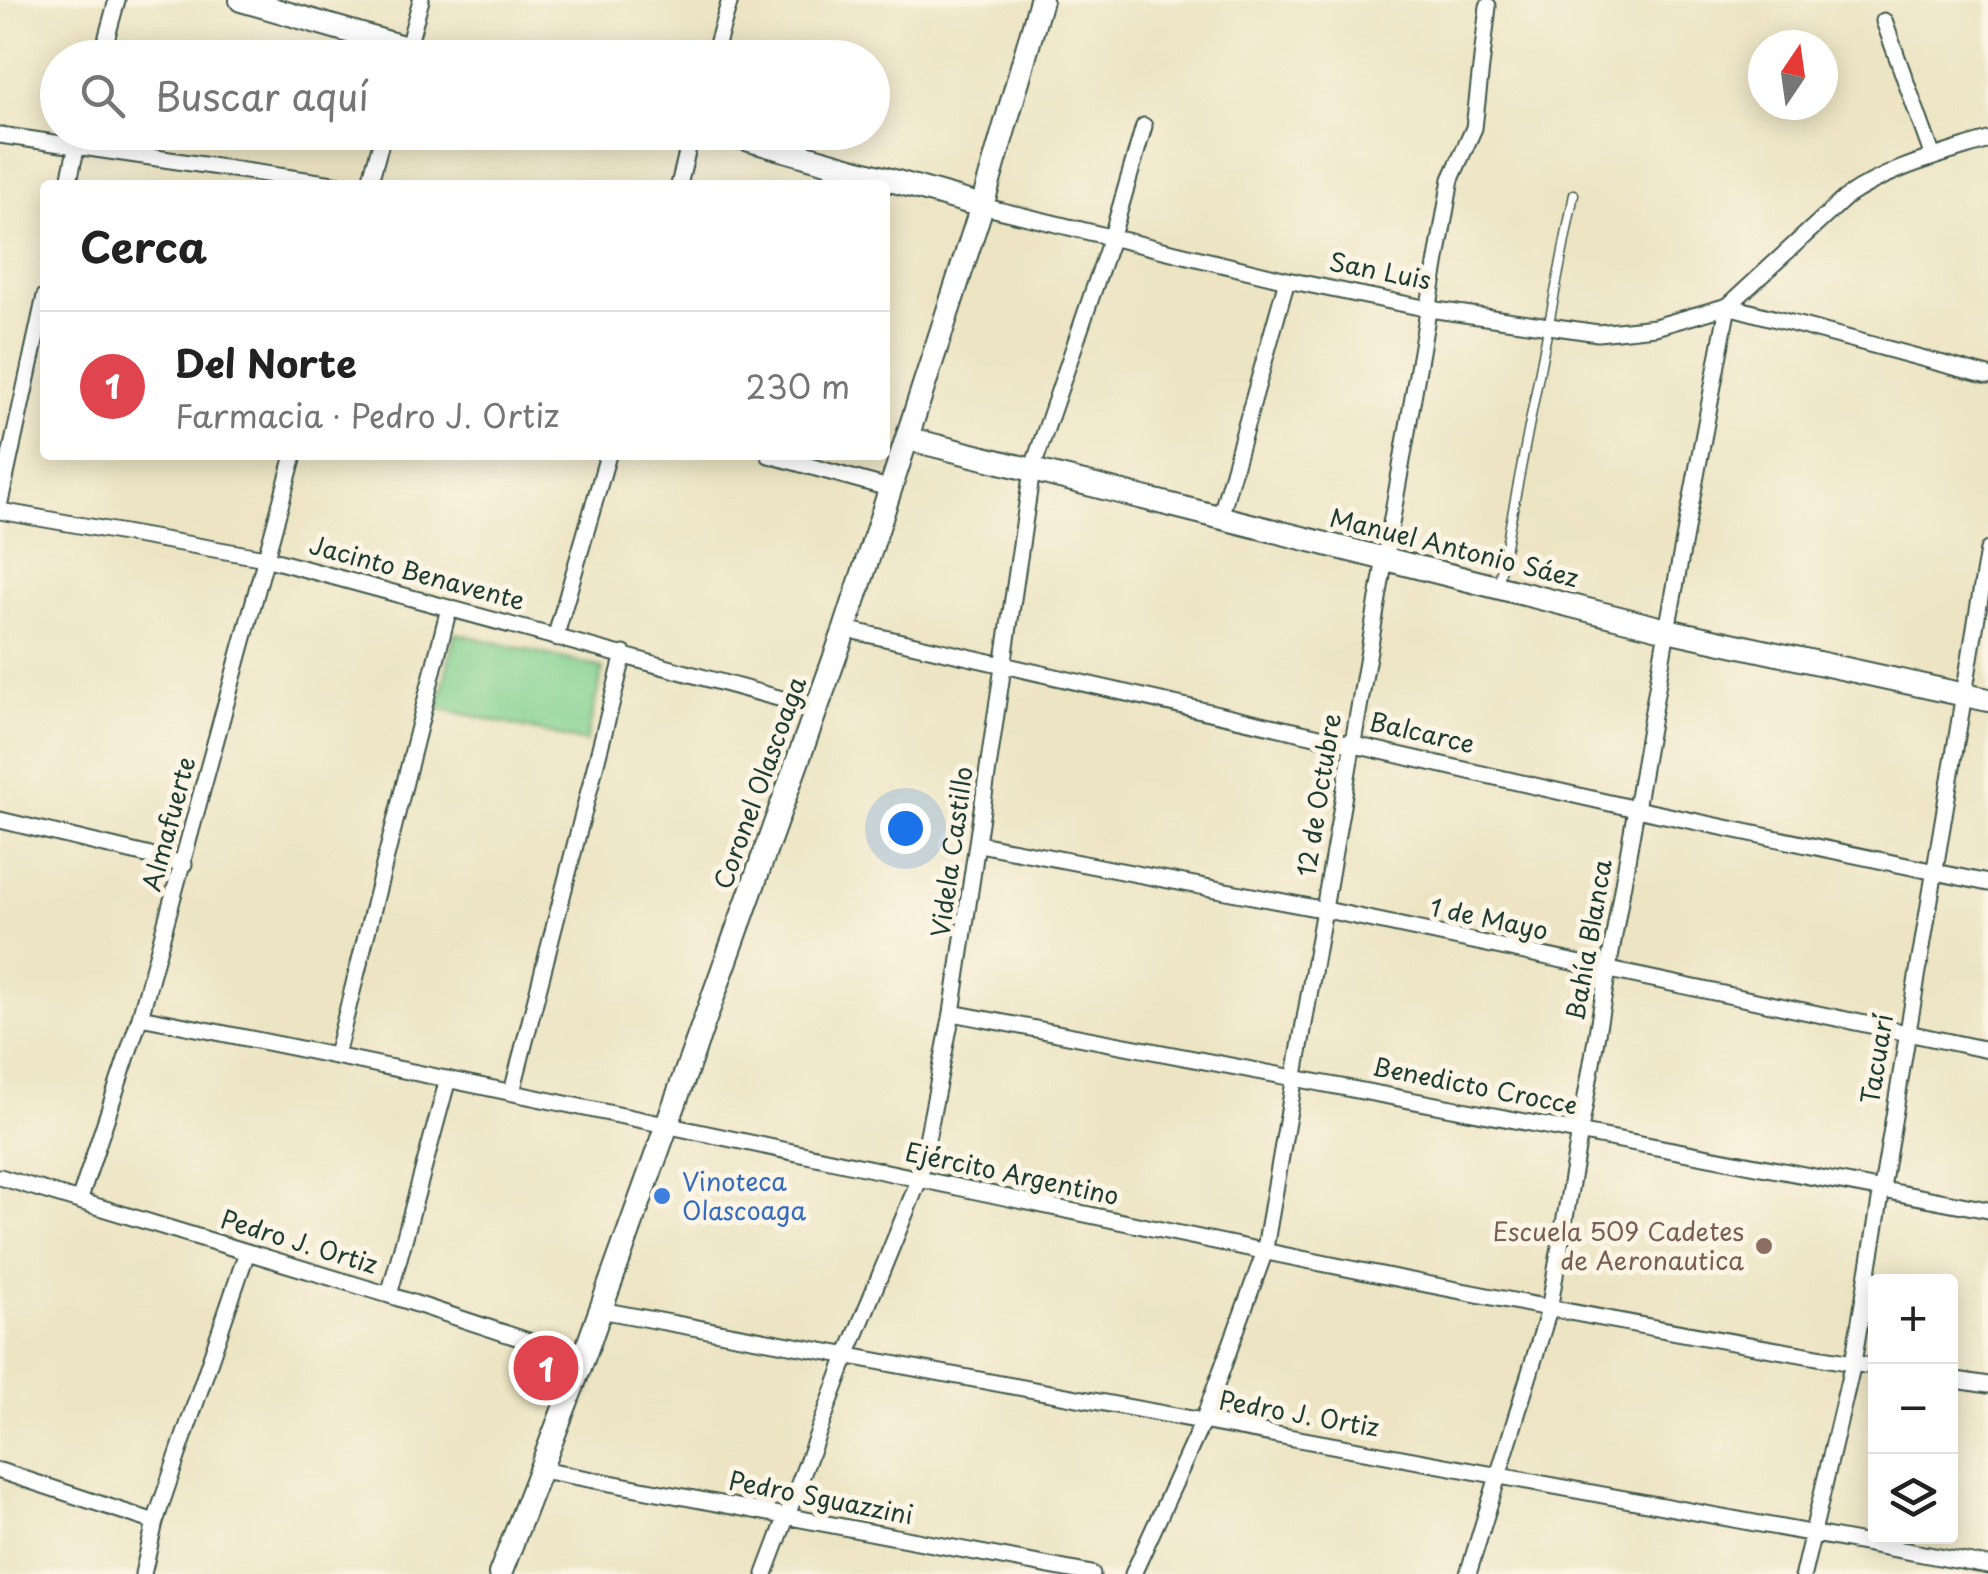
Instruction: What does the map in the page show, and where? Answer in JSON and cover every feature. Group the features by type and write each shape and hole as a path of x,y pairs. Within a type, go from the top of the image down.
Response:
{"street":[{"path":"106,40 117,0"},
{"path":"241,0 366,40"},
{"path":"410,40 421,0"},
{"path":"719,40 730,0"},
{"name":"Coronel Olascoaga","path":"500,1574 600,1310 846,630 982,206 1041,0"},
{"name":"12 de Octubre","path":"1133,1574 1203,1421 1264,1254 1451,179 1474,128 1488,6"},
{"path":"1884,21 1933,157"},
{"name":"Videla Castillo","path":"765,1574 919,1180 952,1013 979,844 1032,470 1112,236 1144,126"},
{"path":"0,135 40,137"},
{"name":"San Luis","path":"784,150 982,206 1287,280 1429,309 1598,333 1656,327 1728,306 1845,198 1901,166 1988,140"},
{"path":"69,180 75,150"},
{"path":"122,150 225,178 258,180"},
{"path":"370,180 379,150"},
{"path":"679,180 687,150"},
{"path":"1220,518 1287,280"},
{"path":"1728,306 1988,376"},
{"name":"Bahía Blanca","path":"1468,1574 1550,1310 1666,630 1728,306"},
{"path":"0,502 40,329"},
{"name":"Manuel Antonio Sáez","path":"909,439 1666,630 1988,700"},
{"name":"Almafuerte","path":"79,1201 140,1017 293,460"},
{"path":"556,635 607,460"},
{"path":"787,460 892,489"},
{"name":"Jacinto Benavente","path":"0,511 265,558 815,708"},
{"name":"Tacuarí","path":"1803,1574 1853,1363 1988,550"},
{"path":"336,1055 449,608"},
{"name":"Balcarce","path":"846,630 1988,883"},
{"path":"512,1092 624,654"},
{"path":"0,820 184,864"},
{"name":"1 de Mayo","path":"979,844 1326,910 1988,1050"},
{"name":"Benedicto Crocce","path":"952,1013 1988,1210"},
{"name":"Ejército Argentino","path":"140,1017 512,1092 1264,1254 1550,1310 1868,1366"},
{"path":"389,1296 448,1079"},
{"name":"Pedro J. Ortiz","path":"0,1176 582,1359"},
{"path":"143,1574 155,1522 247,1252"},
{"name":"Pedro J. Ortiz","path":"600,1310 1988,1566"},
{"path":"1958,1380 1988,1386"},
{"name":"Pedro Sguazzini","path":"541,1470 1092,1574"},
{"path":"0,1471 155,1522"}],"lane":[{"path":"1498,587 1574,194"}],"green space":[{"path":"455,633 603,668 586,742 438,708"}],"place":[{"name":"Vinoteca Olascoaga","path":"662,1196"},
{"name":"Escuela 509 Cadetes de Aeronautica","path":"1764,1246"},
{"name":"Del Norte","path":"546,1368"}]}
